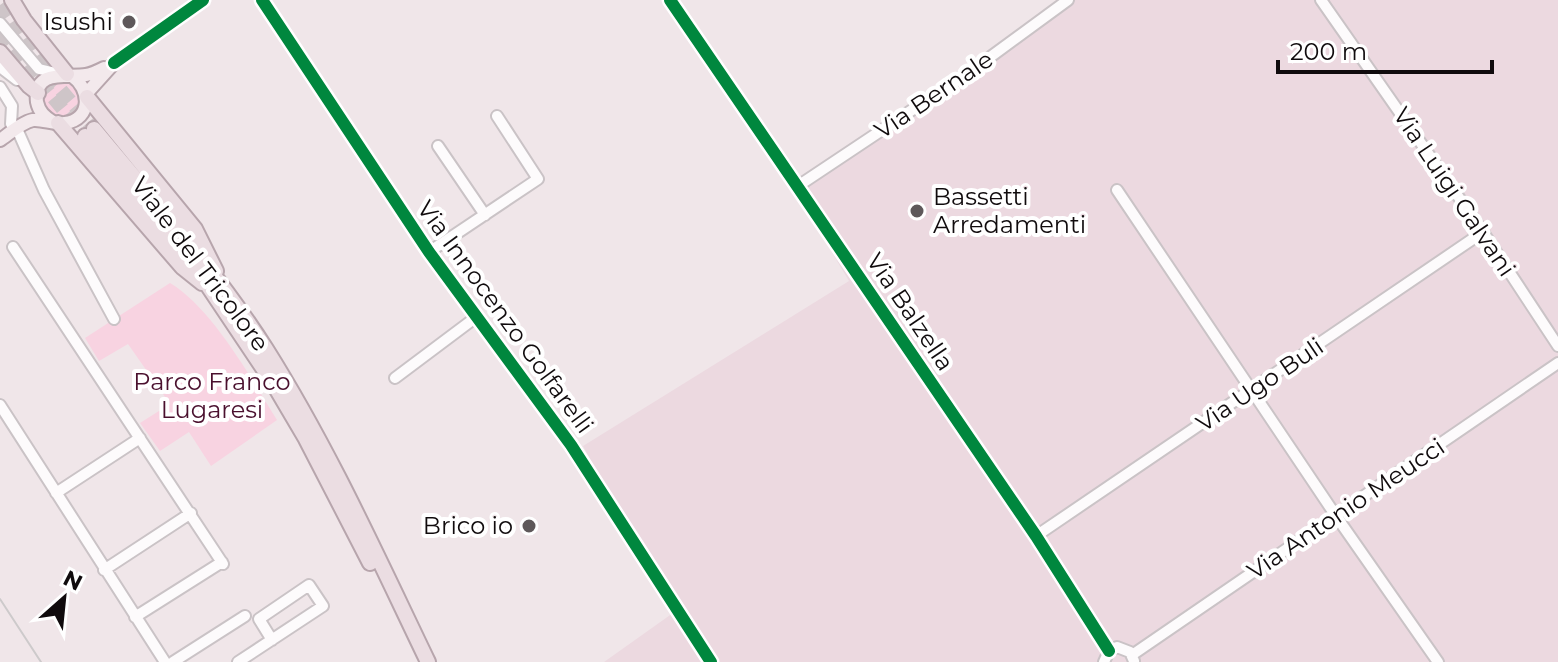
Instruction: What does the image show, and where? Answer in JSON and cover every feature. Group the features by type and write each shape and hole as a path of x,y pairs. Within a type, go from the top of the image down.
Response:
{"highway":[{"path":"12,0 67,75"},
{"path":"0,52 37,97"},
{"path":"86,96 195,229 218,290"},
{"path":"56,122 182,267 218,290"},
{"name":"Viale del Tricolore","path":"90,132 218,290 297,401 341,480 428,662"},
{"name":"Viale del Tricolore","path":"218,290 306,439 373,567 418,662"}],"main road":[{"path":"0,140 37,97 48,78 96,72 114,63 203,0"},
{"path":"86,96 114,63"},
{"path":"9,128 29,121 69,122 79,117 85,108 86,96 80,82 67,75"},
{"path":"37,97 41,112 56,122"}],"street":[{"name":"Via Innocenzo Golfarelli","path":"262,0 429,252 571,445 711,662"},
{"name":"Via Balzella","path":"670,0 1036,536 1109,651"},
{"name":"Via Bernale","path":"798,186 978,66 1068,0"},
{"name":"Via Luigi Galvani","path":"1321,0 1483,232 1558,346"},
{"path":"0,23 39,69 67,75"},
{"path":"0,67 37,97"},
{"path":"0,87 12,106 9,128 114,319"},
{"path":"429,252 538,179 497,116"},
{"path":"438,146 485,215"},
{"path":"1117,190 1438,662"},
{"name":"Via Ugo Buli","path":"1036,536 1483,232"},
{"path":"13,247 222,563 135,617"},
{"path":"395,378 475,318"},
{"name":"Via Antonio Meucci","path":"1133,659 1558,363"},
{"path":"0,405 165,662"},
{"path":"56,493 140,438"},
{"path":"104,570 191,513"},
{"path":"238,662 272,640 323,606 309,585 259,619 272,640"},
{"path":"173,662 245,616"},
{"path":"1104,662 1109,651 1122,647 1133,659"}],"shaded area":[{"path":"1062,0 1558,0 1558,662 604,662 673,613 583,446 849,281 794,189"}],"green space":[{"path":"61,80 75,85 80,99 75,113 61,118 47,113 42,99 47,85"},
{"name":"Parco Franco Lugaresi","path":"170,283 186,294 215,326 277,420 211,466 189,432 160,451 140,423 170,404 128,344 99,361 85,338"}],"tunnel":[{"path":"0,5 44,70 94,129"},
{"path":"0,33 85,136"}],"railway":[{"path":"0,599 41,662"}],"cycle path":[{"path":"114,63 203,0"},
{"path":"262,0 429,252 571,445 711,662"},
{"path":"670,0 1036,536 1109,651"}],"place":[{"name":"Isushi","path":"129,22"},
{"name":"Bassetti Arredamenti","path":"917,211"},
{"name":"Brico io","path":"529,526"}]}
